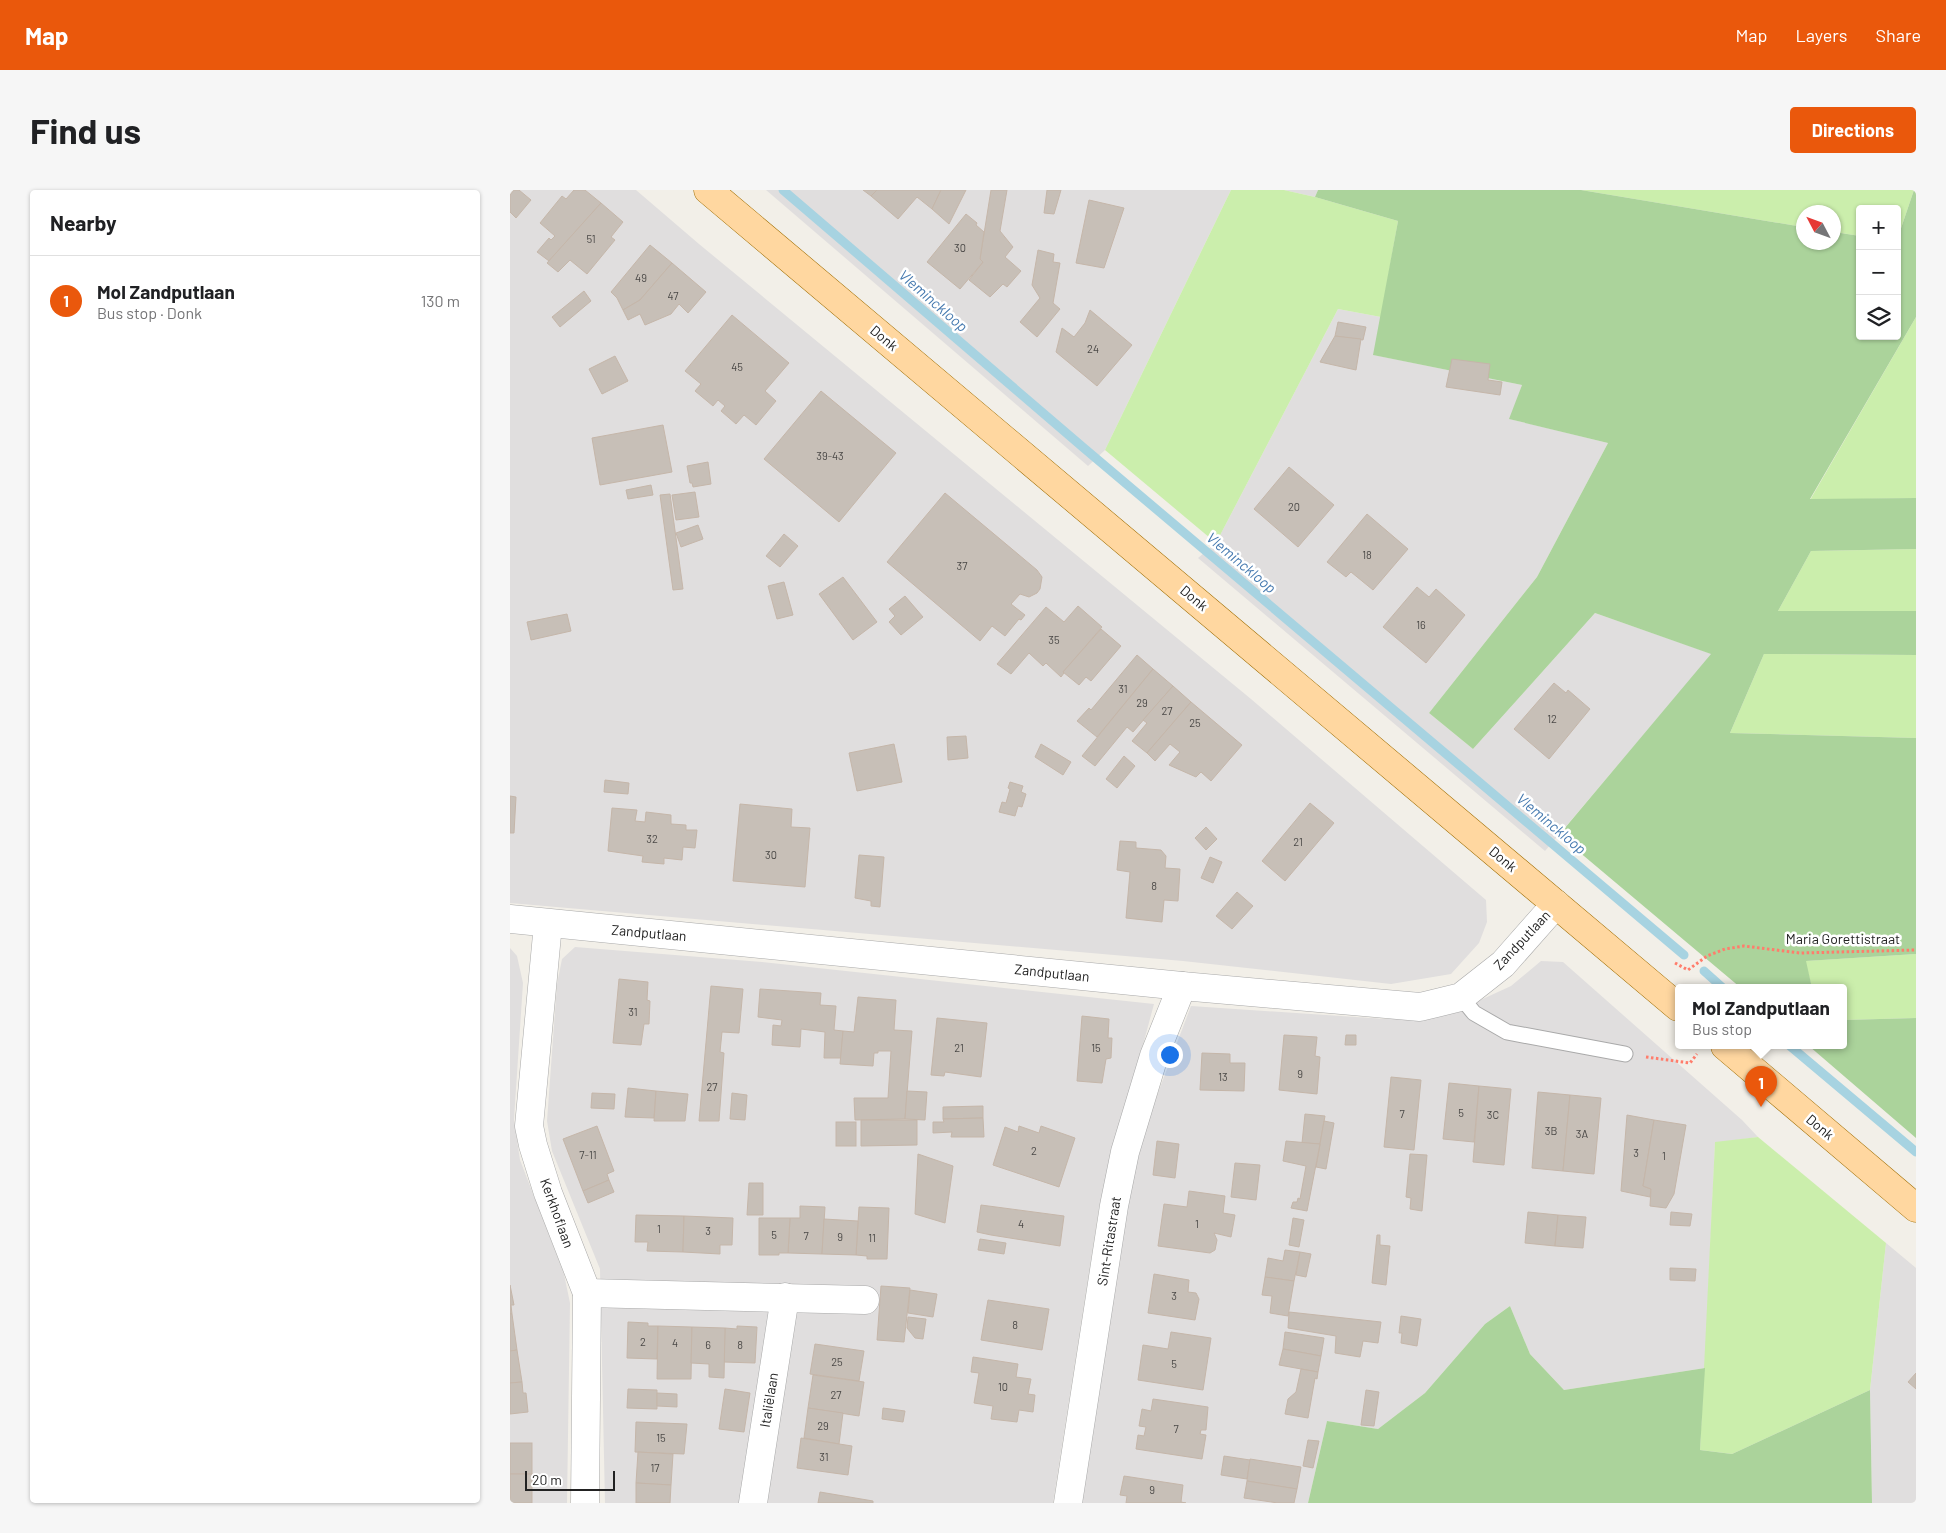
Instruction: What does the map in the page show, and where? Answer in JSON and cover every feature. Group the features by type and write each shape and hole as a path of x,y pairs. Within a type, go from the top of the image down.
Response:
{"main road":[{"name":"Donk","path":"718,193 1675,1004"},
{"name":"Donk","path":"1729,1049 1916,1208"}],"street":[{"name":"Zandputlaan","path":"510,919 1182,986 1420,1007 1461,997 1503,964 1556,904"},
{"name":"Kerkhoflaan","path":"548,924 529,1126 548,1193 587,1293 585,1503"},
{"name":"Sint-Ritastraat","path":"1068,1503 1114,1206 1125,1152 1154,1056 1182,986"},
{"path":"587,1293 865,1300"},
{"name":"Italiëlaan","path":"754,1503 785,1297"}],"lane":[{"path":"1461,997 1474,1013 1507,1032 1626,1054"}],"path":[{"name":"Maria Gorettistraat","path":"1673,962 1688,970 1707,956 1725,949 1744,946 1800,953 1916,950"},
{"path":"1626,1054 1690,1063 1698,1052"}],"shaded area":[{"path":"510,190 636,190 1251,699 1486,900 1487,922 1479,943 1451,974 1391,984 1183,961 510,903"},
{"path":"766,190 1231,190 1105,450 1088,466"},
{"path":"1284,190 1318,190 1315,197"},
{"path":"1338,309 1381,317 1374,355 1522,385 1510,419 1608,443 1537,577 1429,713 1473,749 1595,613 1712,654 1545,851 1198,558 1216,543"},
{"path":"575,947 762,962 1154,1004 1099,1208 1053,1503 605,1503 600,1269 552,1151 547,1121 557,984 562,959"},
{"path":"510,948 517,956 523,983 514,1119 520,1160 564,1274 570,1303 567,1503 510,1503"},
{"path":"1541,961 1563,962 1742,1120 1758,1137 1715,1143 1705,1368 1564,1390 1530,1354 1510,1306 1485,1324 1425,1393 1378,1429 1327,1421 1308,1503 1082,1503 1126,1212 1140,1140 1191,1006 1386,1019 1450,1014 1511,986"},
{"path":"1886,1243 1916,1268 1916,1503 1872,1503 1870,1390"}],"green space":[{"path":"1231,190 1284,190 1398,221 1381,317 1338,309 1216,543 1105,450"},
{"path":"1318,190 1581,190 1796,226 1796,250 1841,250 1841,233 1856,235 1856,340 1901,340 1901,228 1914,190 1916,190 1916,317 1810,499 1916,498 1916,549 1811,551 1778,611 1916,611 1916,655 1764,654 1730,733 1916,738 1916,954 1806,961 1811,984 1736,984 1559,835 1711,654 1595,613 1473,749 1429,713 1537,577 1608,443 1509,419 1522,385 1373,355 1398,221 1315,197"},
{"path":"1581,190 1914,190 1901,228 1901,205 1856,205 1856,235 1841,233 1841,205 1796,205 1796,226"},
{"path":"1916,317 1916,498 1810,500"},
{"path":"1916,549 1916,611 1778,611 1811,551"},
{"path":"1764,654 1916,655 1916,738 1730,733"},
{"path":"1916,954 1916,1018 1847,1020 1847,984 1811,984 1805,961"},
{"path":"1916,1018 1916,1138 1812,1049 1847,1049 1847,1020"},
{"path":"1758,1137 1886,1243 1870,1390 1732,1454 1700,1450 1715,1142"},
{"path":"1510,1306 1530,1354 1564,1390 1705,1368 1700,1450 1732,1454 1870,1390 1872,1503 1308,1503 1327,1421 1378,1429 1425,1393 1485,1324"}],"building":[{"path":"514,190 519,190 531,200 516,218 510,212 510,195"},
{"path":"574,190 585,190 601,203 549,261 537,252 549,238 551,240 555,236 540,223 562,196 566,199"},
{"path":"863,190 877,190 871,196"},
{"path":"877,190 941,190 932,209 917,197 898,219 871,196"},
{"path":"941,190 966,190 949,224 932,209"},
{"path":"991,190 1007,190 1000,231 1013,247 1005,257 1021,271 1007,287 1003,284 990,297 969,280 983,262 980,259"},
{"path":"1047,190 1061,190 1054,214 1044,213"},
{"path":"1089,200 1124,208 1104,268 1076,263"},
{"path":"601,203 623,222 611,237 615,240 587,274 570,260 558,272 547,263"},
{"path":"966,214 984,232 980,259 983,262 960,289 927,262"},
{"path":"650,245 672,263 640,300 623,310 617,298 611,292"},
{"path":"1038,250 1054,254 1053,262 1060,263 1053,303 1060,309 1037,337 1020,322 1040,298 1032,285"},
{"path":"672,263 706,292 688,313 679,304 671,314 645,325 640,314 628,320 623,310 640,300"},
{"path":"584,291 591,301 560,327 552,317"},
{"path":"1090,310 1132,345 1097,386 1056,352 1062,328 1074,337 1085,323"},
{"path":"732,315 789,363 765,391 776,401 756,425 744,415 736,424 721,411 725,406 718,400 713,406 695,391 701,384 685,371"},
{"path":"1338,322 1366,327 1363,340 1335,336"},
{"path":"1335,336 1361,339 1356,370 1320,362"},
{"path":"615,356 628,381 602,394 589,369"},
{"path":"1452,359 1490,364 1488,380 1502,382 1500,395 1446,387"},
{"path":"821,391 896,453 839,522 764,459"},
{"path":"663,425 672,472 600,485 592,438"},
{"path":"708,462 711,484 693,487 692,483 690,483 687,466"},
{"path":"1289,467 1334,505 1298,547 1254,509"},
{"path":"651,485 653,495 628,499 626,490"},
{"path":"695,492 699,517 676,520 672,495"},
{"path":"945,493 1037,570 1042,577 1040,589 1037,593 1029,597 1020,594 1011,604 1025,615 1021,620 1019,619 1005,636 992,626 980,641 887,562"},
{"path":"670,494 683,589 673,590 660,495"},
{"path":"1367,514 1408,549 1373,590 1351,572 1346,577 1327,562"},
{"path":"698,525 703,539 681,547 676,533"},
{"path":"784,534 798,546 780,567 766,556"},
{"path":"843,577 877,622 853,640 819,594"},
{"path":"784,582 793,615 777,619 768,586"},
{"path":"1417,587 1429,597 1436,589 1465,615 1426,663 1383,627"},
{"path":"905,596 923,617 901,635 889,622 895,616 889,609"},
{"path":"1078,606 1102,627 1063,672 1061,677 1046,663 1043,666 1029,653 1011,674 997,664 1046,607 1064,622"},
{"path":"567,614 571,631 531,640 527,622"},
{"path":"1101,629 1121,646 1091,681 1086,677 1079,685 1063,672"},
{"path":"1137,655 1153,669 1097,737 1077,721 1089,708 1091,710"},
{"path":"1153,669 1173,686 1133,732 1127,727 1095,766 1082,756"},
{"path":"1554,683 1566,693 1568,690 1590,709 1549,759 1514,729"},
{"path":"1173,686 1191,702 1147,753 1132,741 1147,723 1143,720"},
{"path":"1191,702 1242,745 1211,781 1201,772 1196,777 1169,765 1180,752 1170,744 1155,761 1147,753"},
{"path":"966,736 968,758 948,760 947,737"},
{"path":"894,744 902,782 857,791 849,753"},
{"path":"1041,744 1071,762 1063,775 1035,757"},
{"path":"1124,756 1135,766 1117,788 1106,779"},
{"path":"605,780 629,783 628,794 604,792"},
{"path":"1010,782 1023,786 1021,792 1026,794 1022,807 1018,806 1015,816 999,812 1002,802 1006,803"},
{"path":"510,796 516,797 514,833 510,833"},
{"path":"1310,803 1334,823 1285,881 1262,861"},
{"path":"740,804 792,809 791,827 810,828 805,887 733,881"},
{"path":"612,808 637,810 635,821 645,822 646,812 671,815 671,824 686,825 686,830 697,830 695,848 683,847 682,860 664,858 664,864 642,862 643,856 608,851"},
{"path":"1206,827 1217,839 1206,850 1195,838"},
{"path":"1120,841 1136,842 1136,848 1161,850 1166,856 1165,868 1180,869 1178,901 1164,900 1162,922 1126,918 1130,872 1117,870"},
{"path":"859,855 884,857 880,907 871,906 871,901 855,898"},
{"path":"1210,857 1222,862 1213,883 1201,878"},
{"path":"1237,892 1253,906 1232,929 1216,916"},
{"path":"619,979 648,982 647,1000 650,1001 649,1024 644,1024 641,1045 613,1043"},
{"path":"711,986 743,989 739,1033 722,1032 720,1052 724,1053 719,1121 699,1121"},
{"path":"760,989 821,993 820,1005 836,1006 834,1030 843,1031 841,1058 824,1058 825,1032 801,1029 800,1047 772,1045 773,1025 781,1026 782,1020 758,1017"},
{"path":"858,997 896,1000 894,1030 912,1031 905,1119 855,1120 854,1098 888,1098 891,1051 878,1051 878,1053 874,1053 873,1066 840,1064 843,1031 854,1032"},
{"path":"1082,1016 1109,1019 1108,1038 1112,1038 1111,1058 1106,1059 1102,1083 1077,1081"},
{"path":"937,1018 987,1023 981,1077 945,1072 944,1076 931,1075"},
{"path":"1284,1035 1317,1037 1315,1056 1320,1057 1317,1094 1279,1090"},
{"path":"1346,1035 1356,1035 1356,1045 1345,1045"},
{"path":"1202,1053 1230,1054 1230,1063 1245,1063 1244,1091 1200,1090"},
{"path":"1391,1077 1421,1080 1414,1150 1384,1147"},
{"path":"1449,1083 1479,1086 1474,1142 1443,1139"},
{"path":"1479,1086 1511,1089 1504,1165 1473,1162"},
{"path":"628,1088 656,1091 654,1118 625,1117"},
{"path":"656,1091 688,1094 685,1121 654,1121"},
{"path":"907,1091 927,1092 925,1120 905,1119"},
{"path":"1538,1092 1570,1095 1563,1171 1532,1168"},
{"path":"592,1093 615,1094 614,1109 591,1108"},
{"path":"732,1093 747,1095 745,1120 730,1119"},
{"path":"1570,1095 1601,1098 1594,1174 1563,1171"},
{"path":"983,1106 983,1118 943,1119 943,1107"},
{"path":"1305,1114 1325,1116 1320,1144 1302,1143"},
{"path":"1627,1115 1654,1120 1643,1186 1651,1189 1650,1197 1621,1191"},
{"path":"983,1118 984,1137 951,1137 952,1132 933,1133 933,1122 944,1122 943,1119"},
{"path":"861,1120 917,1120 917,1145 861,1146"},
{"path":"1654,1120 1686,1125 1674,1194 1666,1208 1650,1206 1651,1189 1643,1186"},
{"path":"1324,1121 1334,1123 1326,1169 1316,1167"},
{"path":"836,1122 856,1122 856,1146 836,1146"},
{"path":"597,1126 614,1171 607,1174 609,1180 583,1191 563,1139"},
{"path":"1019,1126 1039,1133 1041,1126 1075,1138 1059,1187 993,1165 1005,1127 1018,1132"},
{"path":"1157,1141 1179,1144 1175,1178 1153,1175"},
{"path":"1286,1141 1320,1144 1307,1211 1291,1208 1293,1202 1297,1202 1298,1198 1300,1199 1306,1166 1283,1161"},
{"path":"918,1154 953,1166 945,1223 915,1214"},
{"path":"1410,1154 1427,1155 1422,1211 1410,1209 1411,1198 1406,1197"},
{"path":"1235,1163 1260,1165 1256,1200 1231,1197"},
{"path":"609,1180 614,1192 588,1203 583,1191"},
{"path":"749,1183 763,1183 763,1215 747,1215"},
{"path":"1189,1191 1225,1196 1223,1213 1235,1215 1231,1237 1214,1233 1217,1240 1215,1250 1210,1253 1158,1246 1164,1204 1187,1207"},
{"path":"981,1205 1064,1216 1060,1246 977,1232"},
{"path":"800,1206 825,1207 822,1254 788,1253 790,1218 800,1218"},
{"path":"859,1207 889,1208 887,1259 867,1259 867,1256 856,1255"},
{"path":"1528,1212 1558,1215 1555,1246 1525,1243"},
{"path":"1671,1212 1692,1214 1690,1226 1670,1225"},
{"path":"636,1215 684,1216 683,1252 647,1251 648,1242 635,1242"},
{"path":"1558,1215 1586,1217 1583,1248 1555,1246"},
{"path":"684,1216 733,1218 732,1245 720,1245 720,1254 683,1252"},
{"path":"759,1218 790,1218 788,1253 759,1255"},
{"path":"1293,1218 1304,1220 1299,1247 1289,1245"},
{"path":"824,1219 858,1221 856,1255 822,1254"},
{"path":"1377,1235 1380,1235 1380,1245 1390,1246 1386,1285 1372,1283"},
{"path":"980,1239 1006,1243 1004,1254 978,1250"},
{"path":"1285,1250 1300,1252 1294,1281 1265,1277 1268,1258 1283,1261"},
{"path":"1300,1252 1311,1254 1306,1277 1296,1275"},
{"path":"1670,1268 1696,1269 1695,1281 1670,1280"},
{"path":"1154,1274 1189,1280 1188,1292 1196,1293 1199,1299 1195,1320 1148,1313"},
{"path":"1265,1277 1294,1281 1288,1316 1270,1313 1272,1296 1262,1295"},
{"path":"510,1285 514,1305 511,1305 512,1314 510,1314"},
{"path":"881,1286 910,1288 904,1342 877,1340"},
{"path":"910,1290 937,1294 933,1317 908,1313"},
{"path":"988,1300 1049,1309 1042,1350 981,1340"},
{"path":"1289,1312 1381,1322 1378,1343 1363,1341 1360,1357 1335,1353 1336,1336 1288,1328"},
{"path":"510,1314 512,1314 517,1350 510,1351"},
{"path":"1401,1316 1421,1319 1417,1346 1401,1343 1402,1333 1399,1333"},
{"path":"908,1317 926,1319 923,1339 915,1338 907,1328"},
{"path":"628,1322 648,1323 648,1326 658,1326 657,1359 627,1358"},
{"path":"658,1326 692,1327 691,1379 657,1379"},
{"path":"737,1326 757,1327 755,1363 724,1362 725,1328 737,1329"},
{"path":"692,1327 725,1328 724,1378 709,1377 709,1364 691,1363"},
{"path":"1171,1332 1211,1338 1203,1390 1138,1380 1143,1345 1168,1349"},
{"path":"1285,1332 1324,1338 1321,1356 1283,1349"},
{"path":"815,1344 864,1351 859,1381 810,1374"},
{"path":"1283,1349 1321,1356 1318,1372 1279,1365"},
{"path":"517,1350 522,1382 510,1383 510,1351"},
{"path":"973,1357 1018,1364 1016,1377 1031,1379 1028,1394 1035,1395 1033,1412 1019,1410 1017,1422 991,1419 993,1406 974,1403 979,1373 971,1372"},
{"path":"1301,1369 1318,1372 1317,1379 1315,1378 1308,1418 1285,1414 1288,1399 1296,1392"},
{"path":"1916,1373 1916,1389 1908,1382"},
{"path":"813,1375 864,1382 859,1416 808,1408"},
{"path":"522,1382 523,1393 526,1393 528,1412 510,1414 510,1383"},
{"path":"628,1389 657,1390 657,1409 627,1408"},
{"path":"725,1389 750,1393 744,1432 719,1429"},
{"path":"1366,1390 1379,1392 1374,1426 1361,1425"},
{"path":"657,1393 677,1394 677,1407 657,1406"},
{"path":"1153,1399 1208,1407 1206,1430 1201,1430 1200,1434 1206,1435 1202,1459 1136,1449 1138,1435 1144,1436 1146,1427 1139,1426 1142,1409 1151,1411"},
{"path":"808,1408 843,1413 839,1444 804,1438"},
{"path":"883,1408 905,1411 903,1422 882,1419"},
{"path":"636,1422 687,1424 684,1454 635,1452"},
{"path":"801,1438 852,1446 848,1475 797,1468"},
{"path":"1308,1440 1319,1441 1313,1468 1303,1466"},
{"path":"510,1443 532,1443 532,1474 510,1474"},
{"path":"638,1452 673,1454 671,1485 636,1483"},
{"path":"1224,1456 1250,1460 1247,1479 1221,1475"},
{"path":"1250,1459 1301,1467 1297,1489 1247,1481"},
{"path":"510,1474 532,1474 532,1503 510,1503"},
{"path":"1124,1476 1183,1485 1181,1502 1186,1503 1126,1503 1127,1496 1120,1495"},
{"path":"1247,1481 1297,1489 1294,1503 1278,1503 1244,1498"},
{"path":"636,1483 671,1485 670,1503 636,1503"},
{"path":"820,1492 873,1501 873,1503 818,1503"}],"waterway":[{"name":"Vleminckloop","path":"783,190 1085,449 1684,955"},
{"name":"Vleminckloop","path":"1704,971 1719,984"},
{"name":"Vleminckloop","path":"1794,1049 1916,1152"}],"place":[{"name":"Mol Zandputlaan","path":"1761,1107"}]}
